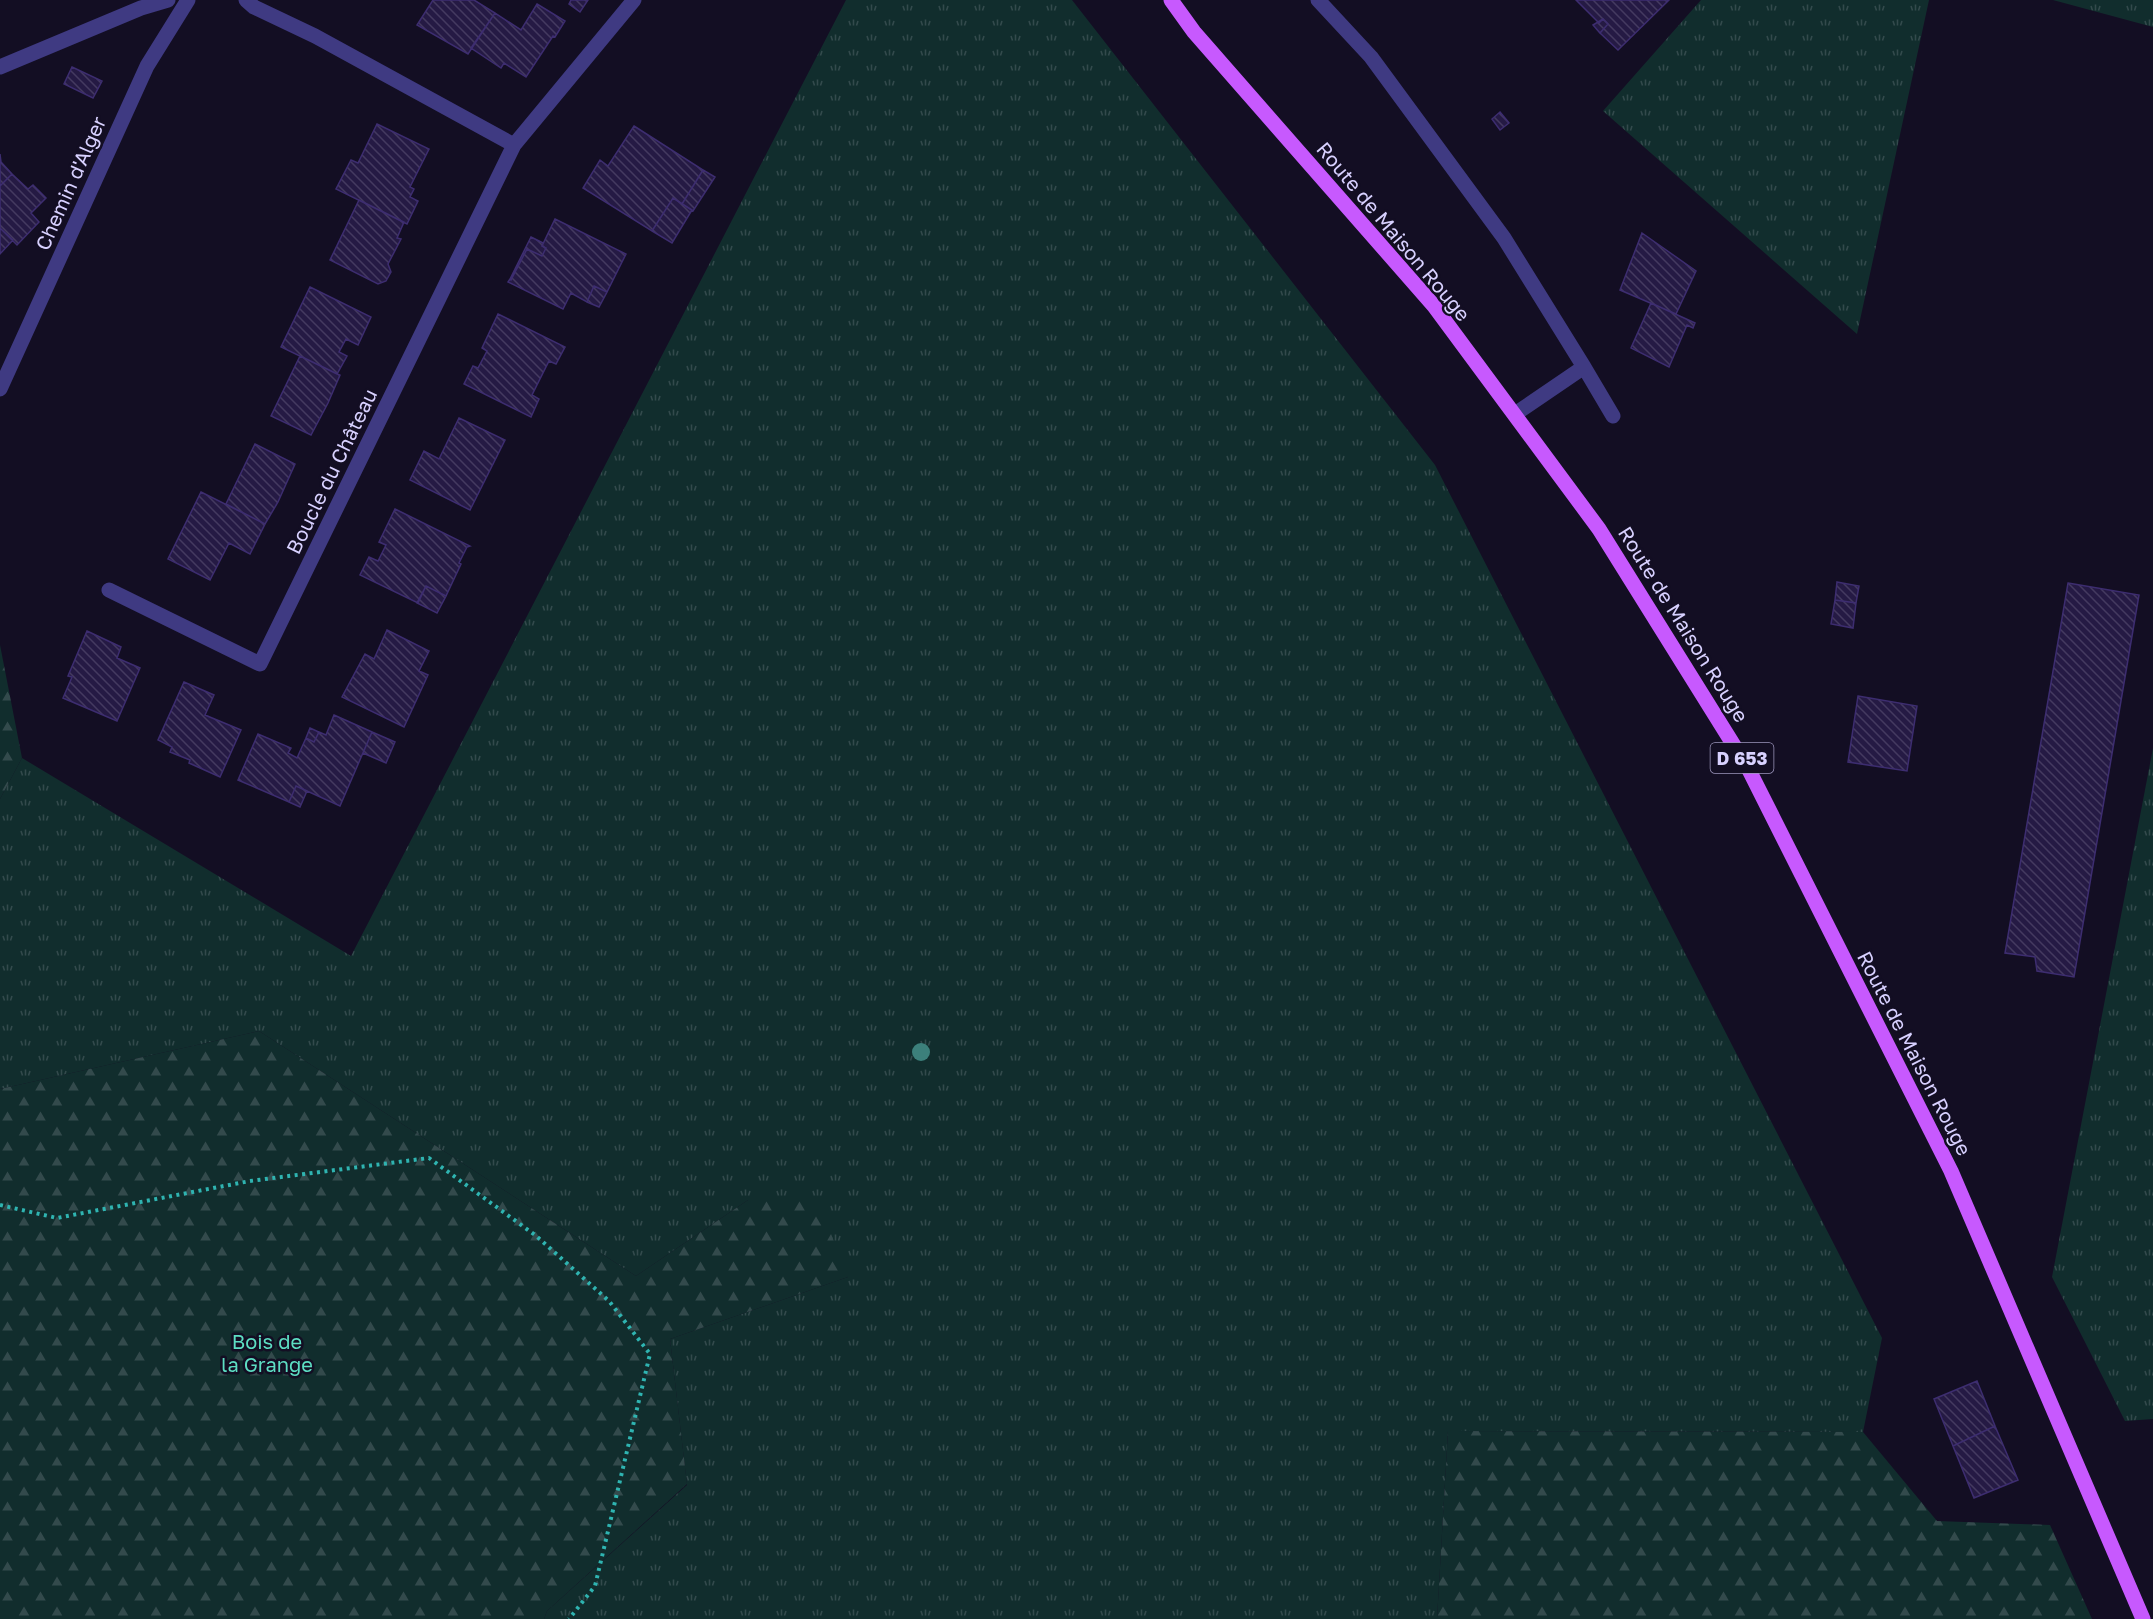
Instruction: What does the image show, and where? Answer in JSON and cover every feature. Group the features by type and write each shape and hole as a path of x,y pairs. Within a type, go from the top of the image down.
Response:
{"main road":[{"name":"Route de Maison Rouge","path":"1171,0 1194,32 1434,306 1599,529 1748,768 1951,1171 2143,1619"}],"street":[{"path":"0,67 139,4 168,0"},
{"name":"Chemin d'Alger","path":"0,389 147,66 188,0"},
{"path":"246,0 254,7 315,36 514,145"},
{"name":"Boucle du Château","path":"110,590 260,664 514,145 634,0"},
{"path":"1318,0 1371,57 1504,238 1613,416"},
{"path":"1515,414 1584,367"}],"path":[{"path":"0,1205 57,1218 250,1181 429,1158 535,1234 609,1301 650,1354 595,1586 569,1619"}],"green space":[{"path":"846,0 1072,0 1435,465 1882,1338 1863,1432 1448,1431 1437,1619 544,1619 547,1611 687,1485 670,1339 848,1277 748,1200 636,1276 259,1031 0,1089 0,799 22,758 351,956"},
{"path":"1701,0 1929,0 1857,334 1603,111"},
{"path":"2053,0 2153,0 2153,27"},
{"path":"0,645 22,758 0,799"},
{"path":"2153,748 2153,1419 2125,1421 2052,1277"},
{"name":"Bois de la Grange","path":"259,1031 636,1276 748,1200 816,1196 848,1277 670,1339 687,1484 547,1611 544,1619 0,1619 0,1089"},
{"path":"1448,1431 1863,1432 1937,1521 2050,1525 2092,1619 1437,1619"}],"building":[{"path":"433,0 474,0 495,13 468,54 417,25"},
{"path":"571,0 588,0 580,12 569,4"},
{"path":"1576,0 1669,0 1618,50 1600,33 1608,24 1603,19 1599,23"},
{"path":"537,4 565,21 526,77 504,63 501,68 471,48 495,13 521,30"},
{"path":"1603,19 1608,24 1600,33 1593,25"},
{"path":"72,67 102,81 93,98 64,84"},
{"path":"1500,112 1509,123 1500,130 1492,119"},
{"path":"377,124 429,149 410,187 414,189 410,197 418,201 407,224 336,189 351,160 358,163"},
{"path":"634,126 703,170 682,204 673,198 652,231 583,188 600,160 608,166"},
{"path":"0,154 1,162 12,174 0,186"},
{"path":"703,170 715,177 693,211 682,204"},
{"path":"12,174 28,189 33,185 46,198 31,213 39,222 17,245 0,228 0,186"},
{"path":"673,198 692,210 672,243 652,231"},
{"path":"359,200 404,222 397,238 401,239 388,264 391,272 386,281 378,284 330,260"},
{"path":"555,219 626,254 607,292 594,286 587,302 571,293 563,309 508,282 527,249 542,256 546,248 542,246"},
{"path":"0,228 13,240 0,254"},
{"path":"1642,233 1696,271 1676,314 1620,290"},
{"path":"531,237 543,243 542,246 546,248 542,256 527,249 511,280 510,279"},
{"path":"594,286 607,292 599,307 587,302"},
{"path":"310,287 371,317 358,345 346,339 339,352 347,356 337,374 281,347"},
{"path":"1651,303 1695,323 1693,328 1687,325 1669,367 1631,348"},
{"path":"498,314 565,347 556,364 549,361 532,395 539,399 531,417 464,384 473,366 478,368 487,351 482,348"},
{"path":"300,356 340,375 311,435 271,416"},
{"path":"459,418 505,440 470,510 410,480 424,451 439,459"},
{"path":"255,444 295,464 265,524 226,504"},
{"path":"201,492 265,524 250,554 229,543 210,580 168,559"},
{"path":"395,509 470,546 467,547 459,563 461,564 446,596 426,586 418,603 360,575 369,557 378,561 386,545 379,542"},
{"path":"1837,582 1859,586 1856,603 1835,600"},
{"path":"2068,583 2139,595 2074,977 2037,971 2035,957 2005,953"},
{"path":"426,586 446,596 437,613 417,603"},
{"path":"1835,600 1856,603 1853,628 1831,624"},
{"path":"387,630 429,651 419,671 428,675 404,727 342,697 365,654 374,659"},
{"path":"87,631 121,647 117,658 140,668 117,721 63,698 72,677 68,676"},
{"path":"184,682 214,695 205,715 241,730 220,777 170,752 172,747 158,740"},
{"path":"1858,696 1917,706 1907,771 1848,762"},
{"path":"334,715 372,732 340,806 296,786 289,802 238,780 258,734 291,748 288,753 297,758 306,738 314,742 319,732 326,735"},
{"path":"310,728 319,732 314,742 306,738"},
{"path":"372,732 395,742 386,763 363,753"},
{"path":"296,786 307,791 300,807 289,802"},
{"path":"1977,1381 1995,1426 1953,1446 1934,1399"},
{"path":"1995,1426 2018,1480 1974,1498 1953,1446"}]}
